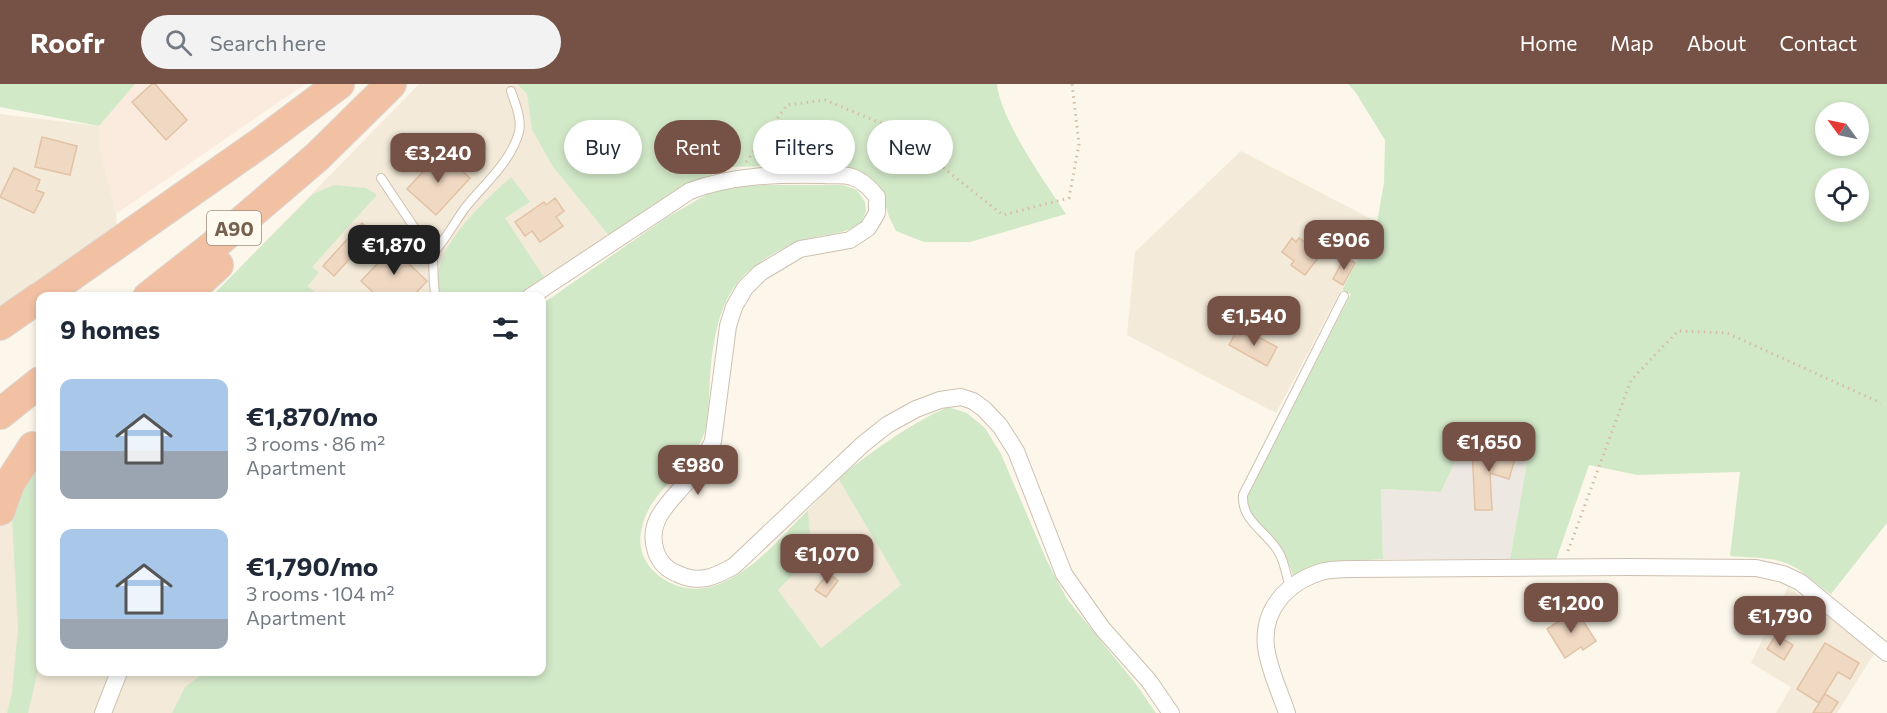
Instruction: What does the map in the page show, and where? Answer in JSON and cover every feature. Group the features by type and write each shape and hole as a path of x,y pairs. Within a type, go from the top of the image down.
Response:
{"highway":[{"path":"48,292 263,141 339,84"},
{"name":"Α90","path":"154,292 213,246 317,157 391,84"},
{"path":"188,292 292,195 317,157"},
{"path":"0,325 36,300"},
{"path":"0,414 36,385"},
{"path":"0,478 36,444"},
{"path":"0,510 9,484 36,444"}],"street":[{"path":"538,292 690,191 711,183 734,178 811,175 850,176 868,186 877,196 877,213 868,228 850,240 800,249 760,273 745,288 734,306 728,326 713,441 706,456 686,483 666,504 656,523 652,540 659,560 671,572 689,579 705,579 719,575 734,566 862,445 887,425 916,409 940,400 961,397 973,401 984,409 1000,426 1016,451 1064,574 1102,628 1149,681 1171,713"},
{"path":"1287,713 1269,663 1266,645 1269,615 1277,600 1290,588 1322,571 1563,567 1756,568 1783,574 1800,582 1887,653"},
{"path":"103,713 117,676"}],"lane":[{"path":"432,254 466,207 504,162 514,143 519,130 518,110 511,91"},
{"path":"381,178 432,254 435,292"},
{"path":"1290,588 1279,552 1246,514 1242,495 1344,296"}],"path":[{"path":"734,178 787,105 825,100 893,128 1003,214 1069,198 1079,144 1072,84"},
{"path":"1563,567 1631,380 1678,331 1727,333 1881,403"}],"shaded area":[{"path":"135,84 305,84 116,214 99,145 99,126"},
{"path":"419,84 517,84 527,94 532,130 553,167 611,238 529,292 216,292"},
{"path":"0,114 99,126 99,145 116,214 117,228 0,308"},
{"path":"1241,151 1377,222 1276,413 1127,335 1135,252"},
{"path":"1465,440 1529,451 1510,559 1383,559 1381,489 1441,492"},
{"path":"36,463 36,676 546,676 546,673 687,713 0,713 0,493"},
{"path":"838,478 901,585 821,648 778,590 812,555 808,510"},
{"path":"1788,587 1875,652 1837,713 1776,713 1791,687 1751,663"}],"green space":[{"path":"0,84 135,84 99,126 0,107"},
{"path":"517,84 997,84 1000,99 1015,133 1066,214 970,242 924,242 896,231 881,190 865,174 855,170 855,120 753,120 753,167 741,167 741,120 654,120 654,174 714,174 691,183 611,238 553,167 532,130 527,94"},
{"path":"1348,84 1887,84 1887,523 1831,594 1789,564 1764,558 1730,556 1740,472 1637,475 1589,465 1556,560 1510,559 1529,451 1465,440 1441,492 1381,489 1383,559 1345,561 1294,577 1281,550 1250,512 1246,497 1351,294 1342,290 1377,222 1384,183 1385,140"},
{"path":"511,177 530,202 505,218 547,282 530,292 441,292 438,282 440,265 447,248 486,200"},
{"path":"334,185 366,188 377,195 312,267 319,272 308,286 315,292 216,292 313,194"},
{"path":"843,185 857,190 865,202 866,211 860,225 852,229 803,240 772,254 745,275 730,293 715,337 708,416 704,434 690,459 653,502 642,527 640,541 642,554 648,565 658,575 679,586 700,589 721,584 759,558 808,510 812,555 778,590 821,648 901,585 838,478 904,430 948,407 967,413 985,428 1001,454 1046,559 1067,599 1136,684 1156,713 172,713 185,687 200,676 546,676 546,301 666,218 711,192 733,187"},
{"path":"36,467 37,676 28,713 7,713 12,693 18,628 12,519 17,499"}],"building":[{"path":"152,84 155,84 187,120 166,140 132,102"},
{"path":"42,137 77,146 70,175 35,167"},
{"path":"441,152 470,178 436,215 407,189"},
{"path":"14,168 40,180 36,190 44,193 34,213 0,197"},
{"path":"555,198 564,211 556,217 563,226 540,242 532,231 525,236 515,222 544,202 546,205"},
{"path":"362,223 373,233 334,276 323,266"},
{"path":"1292,238 1296,242 1299,238 1321,254 1305,275 1291,265 1294,261 1282,252"},
{"path":"399,241 410,252 404,259 427,281 417,292 373,292 361,281"},
{"path":"1345,257 1355,263 1343,285 1333,279"},
{"path":"1237,330 1253,339 1255,335 1277,347 1267,366 1229,345"},
{"path":"1491,448 1516,455 1509,479 1490,473 1492,510 1475,510 1472,449"},
{"path":"828,573 838,581 826,597 815,590"},
{"path":"1576,610 1596,641 1583,650 1581,647 1565,658 1547,629"},
{"path":"1776,635 1793,645 1784,660 1767,649"},
{"path":"1825,643 1859,663 1850,679 1838,672 1819,703 1797,689"},
{"path":"1825,694 1838,702 1831,713 1813,713"}]}
